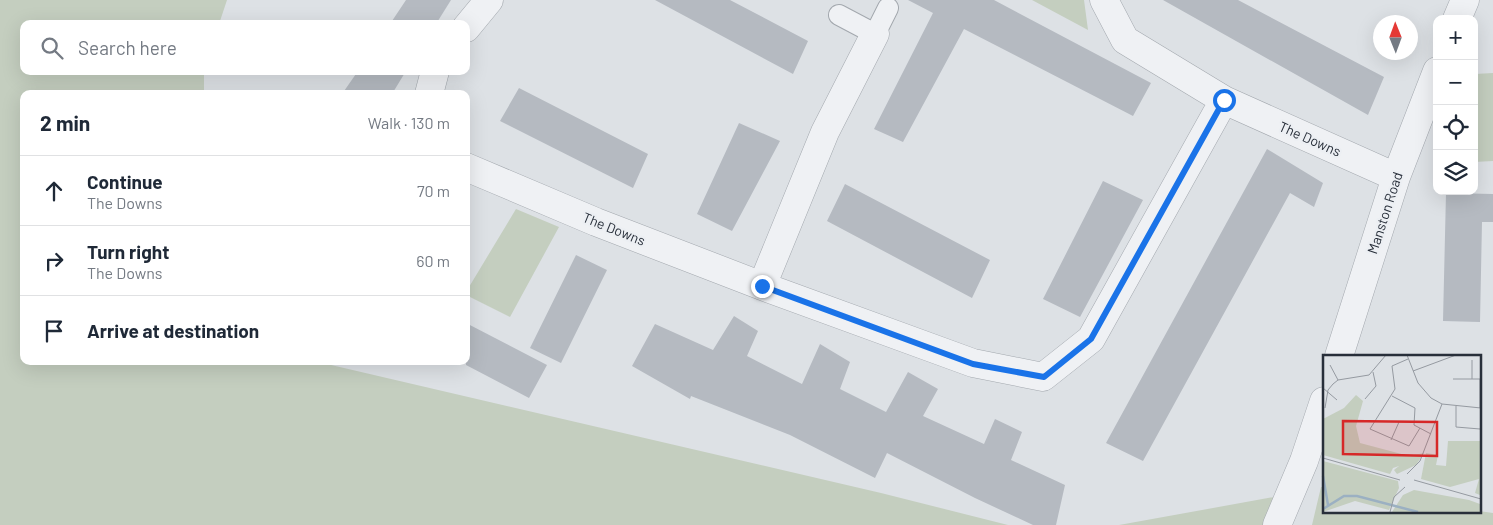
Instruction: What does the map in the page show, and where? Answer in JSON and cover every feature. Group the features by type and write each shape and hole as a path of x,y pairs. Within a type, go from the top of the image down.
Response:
{"street":[{"path":"470,23 489,0"},
{"name":"The Downs","path":"1104,0 1125,40 1224,100 1396,178"},
{"path":"1458,15 1464,0"},
{"path":"762,286 825,132 875,34"},
{"path":"430,90 434,75"},
{"name":"Manston Road","path":"1339,355 1396,178 1433,82"},
{"name":"The Downs","path":"470,169 596,222 973,364 1044,377 1091,339 1224,100"},
{"path":"1277,525 1304,461 1323,404"}],"lane":[{"path":"839,15 875,34 888,8"}],"green space":[{"path":"0,0 227,0 220,20 20,20 20,75 204,75 204,90 20,90 20,365 331,365 881,493 1008,525 0,525"},
{"path":"1032,0 1084,0 1088,30"},
{"path":"1493,73 1493,161 1478,162 1478,74"},
{"path":"516,209 559,227 510,317 470,297 470,285"},
{"path":"1321,487 1323,487 1323,512 1480,511 1493,513 1493,525 1312,525"},
{"path":"1285,495 1271,525 1119,525"}],"building":[{"path":"406,0 451,0 438,20 393,20"},
{"path":"655,0 730,0 808,41 793,74"},
{"path":"908,0 994,0 1151,83 1133,116 964,29 903,142 874,129 933,13"},
{"path":"1163,0 1238,0 1384,77 1368,115"},
{"path":"355,75 404,75 394,90 345,90"},
{"path":"519,88 648,154 633,188 500,121"},
{"path":"739,123 780,141 732,231 697,214"},
{"path":"1267,149 1323,183 1314,207 1290,193 1143,461 1106,443"},
{"path":"1103,181 1143,200 1080,317 1043,299"},
{"path":"845,184 990,260 972,298 827,221"},
{"path":"1493,194 1493,222 1482,222 1480,322 1443,321 1446,195"},
{"path":"576,255 607,270 561,363 530,348"},
{"path":"734,316 758,331 747,356 802,384 820,344 850,362 840,389 886,412 908,372 938,389 923,416 984,444 995,419 1022,432 1011,460 1065,485 1056,525 1033,525 887,453 875,478 790,435 691,396 690,399 632,366 655,324 713,350"},
{"path":"470,325 547,365 529,398 466,365 470,365"}],"route":[{"path":"762,286 973,364 1044,377 1091,339 1224,100"}]}
